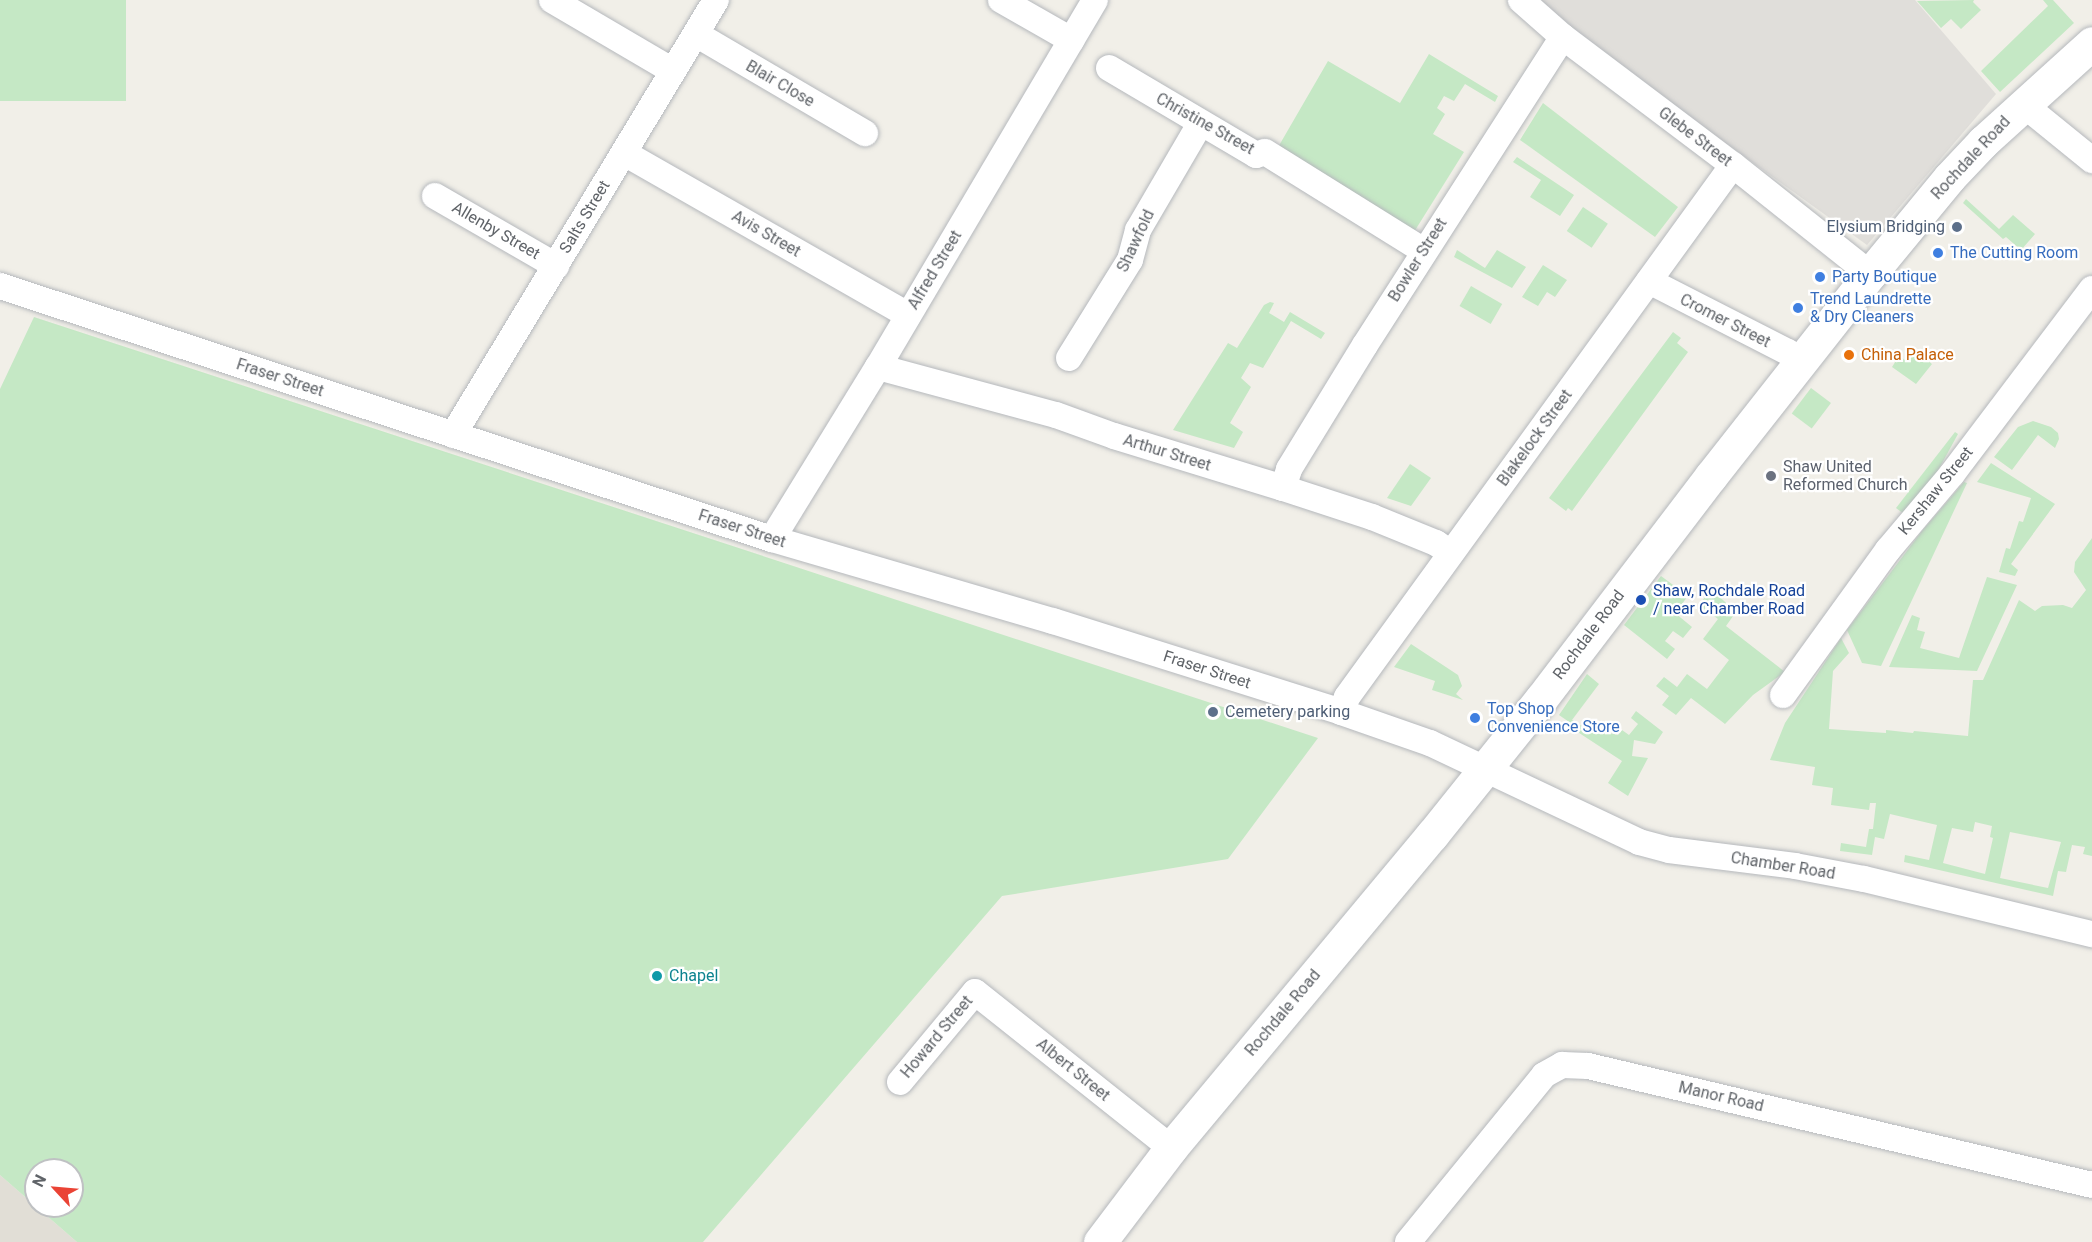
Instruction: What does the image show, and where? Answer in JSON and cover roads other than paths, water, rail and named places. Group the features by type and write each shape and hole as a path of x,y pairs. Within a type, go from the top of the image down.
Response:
{"main road":[{"name":"Rochdale Road","path":"1100,1242 1171,1148 1484,769 1800,362 1949,178 2023,104 2092,43"}],"street":[{"path":"552,0 673,71"},
{"name":"Salts Street","path":"453,435 716,0"},
{"path":"1001,0 1071,40"},
{"name":"Alfred Street","path":"772,539 878,367 1095,0"},
{"name":"Glebe Street","path":"1521,0 1563,38 1733,165 1870,274"},
{"name":"Blair Close","path":"696,34 865,133"},
{"name":"Bowler Street","path":"1283,488 1289,469 1424,251 1563,38"},
{"name":"Christine Street","path":"1109,68 1200,124 1256,155 1265,152 1424,251"},
{"path":"2023,104 2092,160"},
{"name":"Shawfold","path":"1069,358 1130,260 1138,230 1200,124"},
{"name":"Avis Street","path":"624,153 908,315"},
{"name":"Blakelock Street","path":"1341,712 1347,697 1733,165"},
{"name":"Allenby Street","path":"435,196 556,266"},
{"name":"Cromer Street","path":"1649,281 1780,348 1800,362"},
{"name":"Fraser Street","path":"0,286 772,539 1053,621 1341,712 1430,743 1484,769"},
{"name":"Kershaw Street","path":"1783,695 1888,550 1952,474 2092,289"},
{"name":"Arthur Street","path":"878,367 1056,415 1114,436 1283,488 1372,517 1436,543 1451,553"},
{"name":"Chamber Road","path":"1484,769 1619,834 1658,847 1795,866 1864,879 2092,934"},
{"name":"Albert Street","path":"975,992 1171,1148"},
{"name":"Howard Street","path":"900,1082 975,992"},
{"name":"Manor Road","path":"1421,1238 1544,1075 1562,1065 1588,1066 2092,1185"}],"place":[{"name":"Elysium Bridging","path":"1957,227"},
{"name":"The Cutting Room","path":"1938,253"},
{"name":"Party Boutique","path":"1820,277"},
{"name":"Trend Laundrette & Dry Cleaners","path":"1798,308"},
{"name":"China Palace","path":"1849,355"},
{"name":"Shaw United Reformed Church","path":"1771,476"},
{"name":"Shaw, Rochdale Road / near Chamber Road","path":"1641,600"},
{"name":"Cemetery parking","path":"1213,712"},
{"name":"Top Shop Convenience Store","path":"1475,718"},
{"name":"Chapel","path":"657,976"}]}
